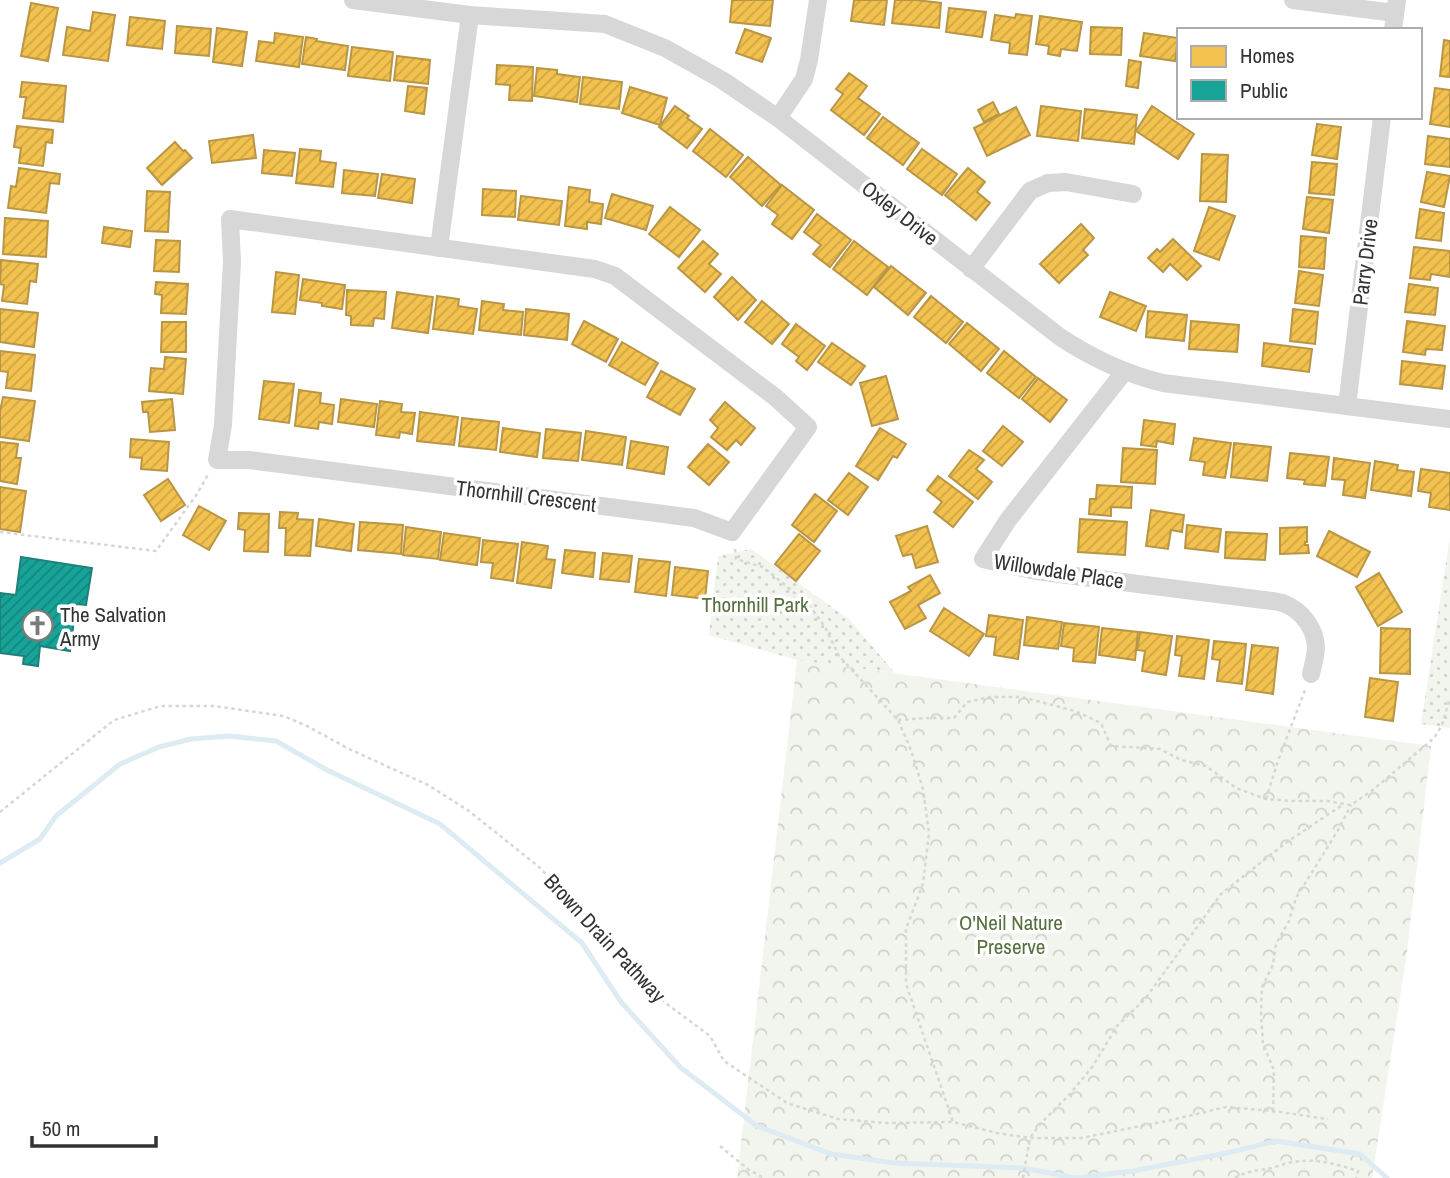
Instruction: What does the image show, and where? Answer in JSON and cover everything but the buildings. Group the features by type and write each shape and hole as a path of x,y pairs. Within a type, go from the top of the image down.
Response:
{"street":[{"name":"Oxley Drive","path":"353,0 470,15 605,24 666,48 722,80 778,118 1059,337 1124,372 1163,383 1450,419"},
{"path":"778,118 804,79 818,0"},
{"path":"1293,0 1395,14"},
{"path":"439,248 470,15"},
{"name":"Parry Drive","path":"1347,406 1382,119"},
{"path":"971,268 1030,191 1048,183 1066,182 1133,194"},
{"path":"217,460 223,425 232,262 230,219 595,269 615,276 775,397 808,427 732,532"},
{"name":"Willowdale Place","path":"1124,372 1008,520 983,559 1037,571 1285,604 1307,621 1314,635 1316,648 1311,674"},
{"name":"Thornhill Crescent","path":"217,460 249,460 694,518 732,532"}],"path":[{"path":"0,533 156,551 197,494 217,460"},
{"path":"732,532 736,559 763,567 808,604 825,627 839,656 898,720 911,750 923,789 929,833 923,884 906,929 906,984 953,1122"},
{"path":"1266,799 1311,674"},
{"path":"898,720 954,718 967,702 990,697 1022,697 1075,710 1101,723 1111,746 1160,749 1181,760 1206,766 1236,788 1266,799 1327,801 1351,805"},
{"path":"1273,1111 1274,1069 1264,1044 1261,1014 1262,987 1273,965 1276,944 1289,921 1296,898 1351,805 1434,738 1442,725 1450,698"},
{"name":"Brown Drain Pathway","path":"0,812 114,720 161,706 214,706 284,716 428,785 469,811 539,867 596,926 648,990 710,1036 724,1061 788,1103 838,1119 886,1123 953,1122 1030,1138 1081,1138 1226,1107 1328,1119"},
{"path":"1023,1178 1030,1138 1093,1066 1117,1026 1145,999 1221,894 1287,842 1345,804"},
{"path":"720,1146 749,1170 764,1178"},
{"path":"1235,1178 1246,1171 1312,1160 1331,1162 1358,1171 1356,1178"}],"green space":[{"path":"1450,537 1450,728 1421,724"},
{"name":"Thornhill Park","path":"751,549 850,620 895,673 797,660 709,635 718,556"},
{"name":"O'Neil Nature Preserve","path":"797,660 1431,746 1407,952 1372,1178 737,1178"}],"waterway":[{"path":"0,863 40,839 56,816 120,764 159,747 191,739 229,736 276,741 327,770 440,824 582,943 621,1002 680,1067 757,1126 831,1154 894,1163 1022,1168 1076,1178 1133,1171 1276,1141 1360,1154 1387,1178"}],"place":[{"name":"The Salvation Army","path":"37,626"}]}
